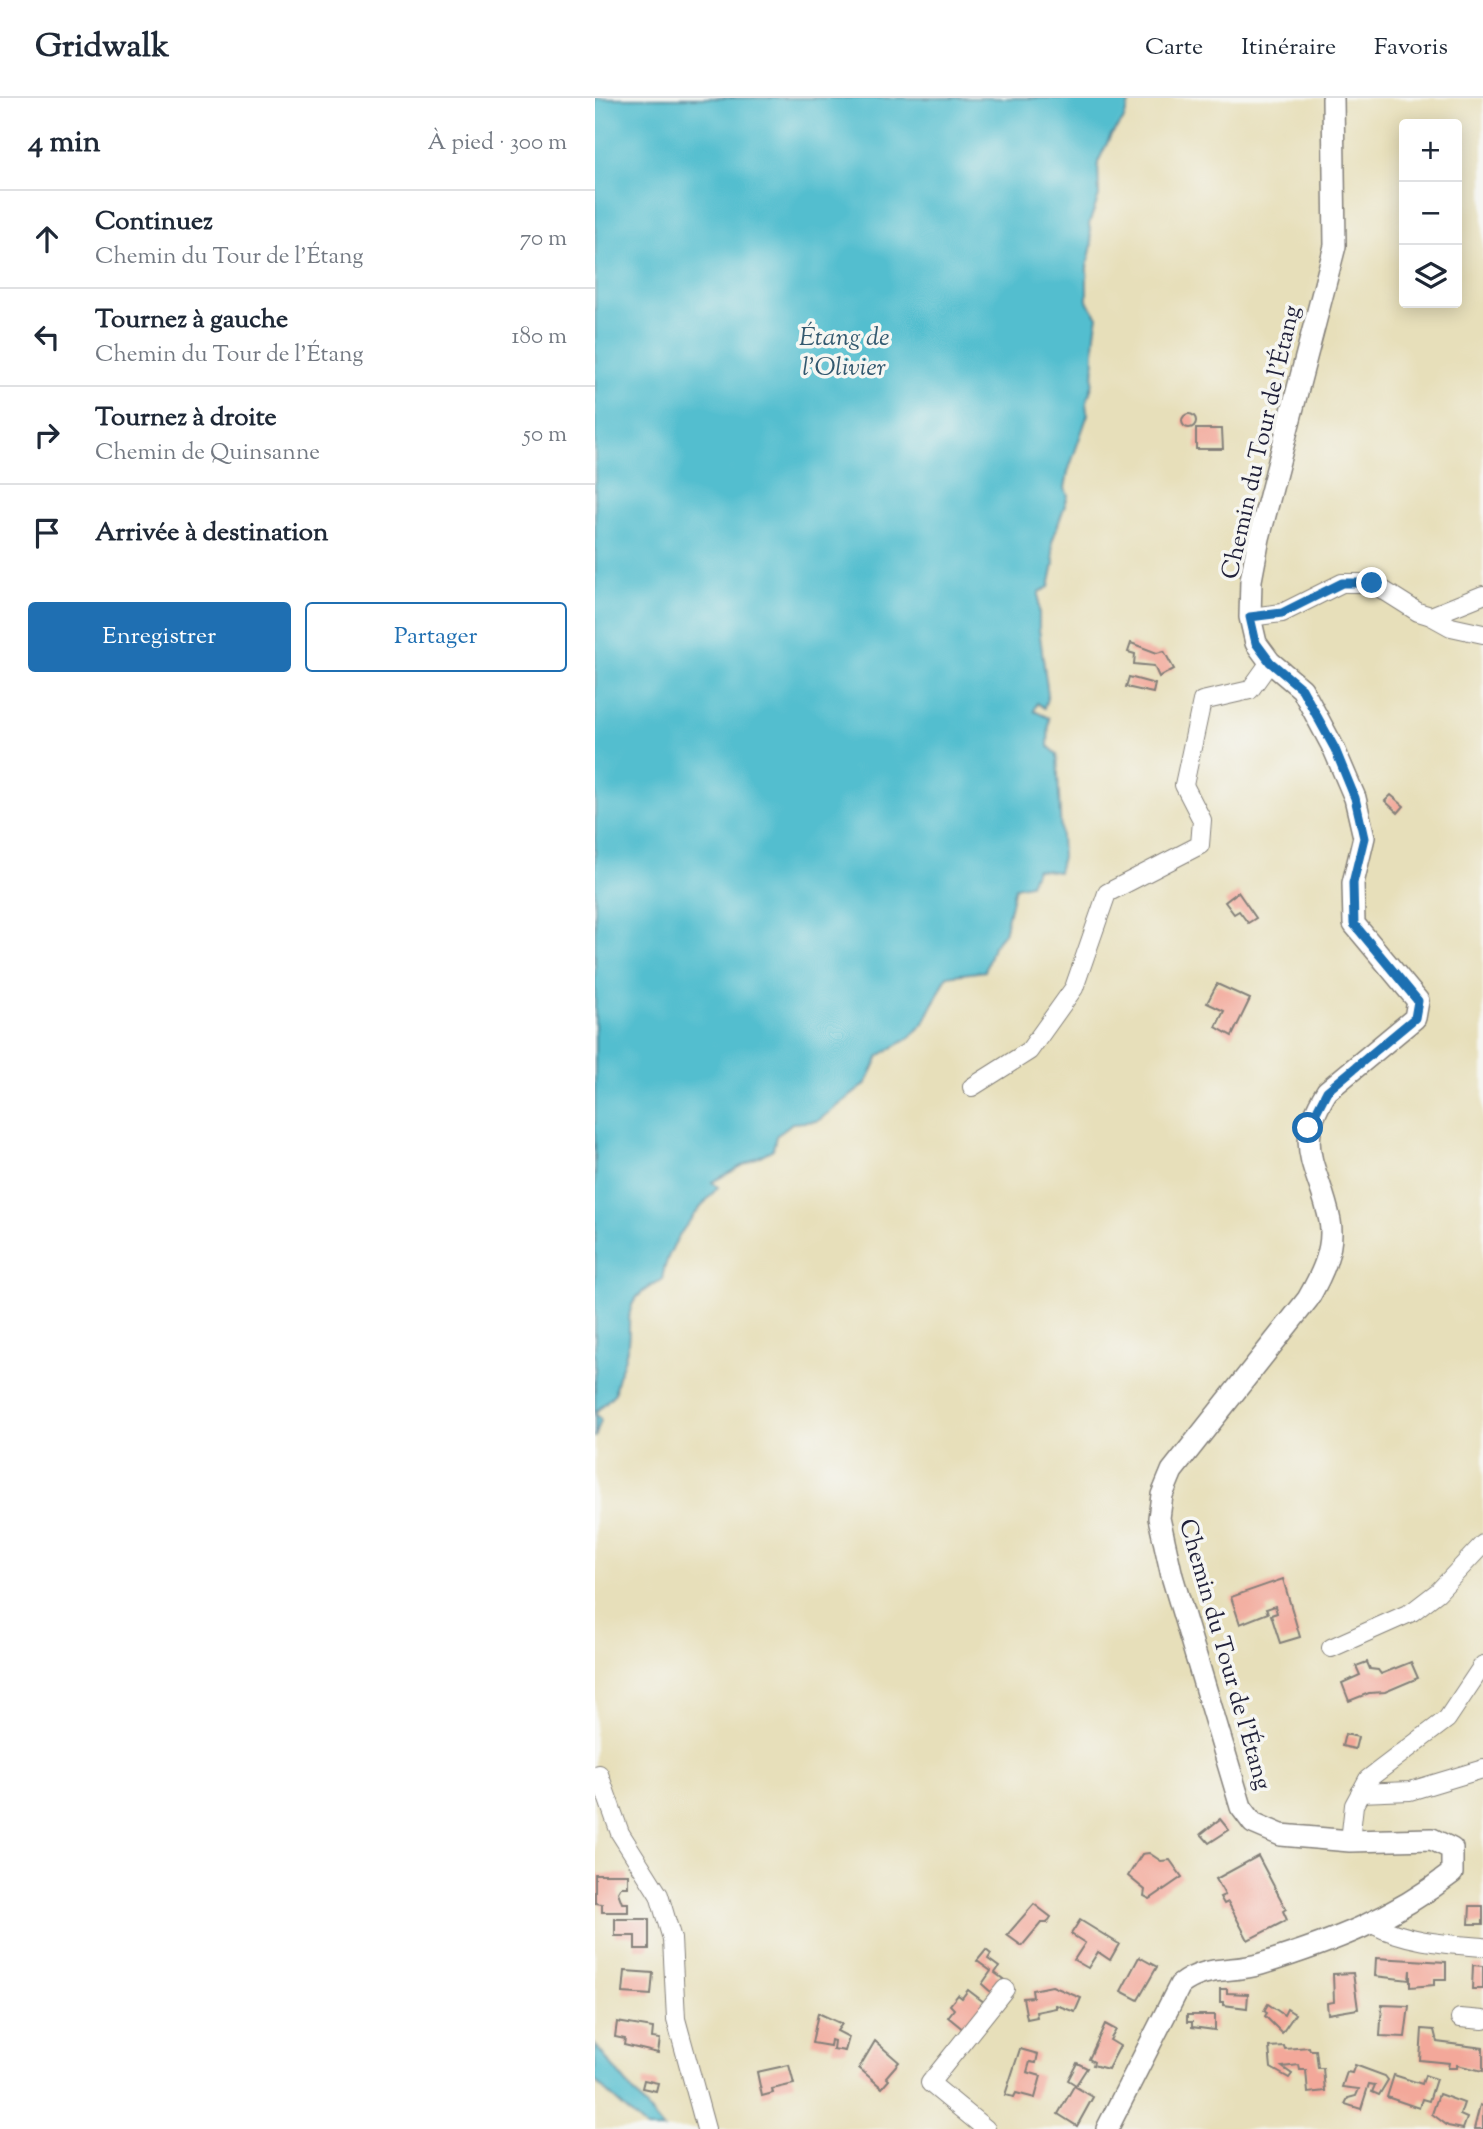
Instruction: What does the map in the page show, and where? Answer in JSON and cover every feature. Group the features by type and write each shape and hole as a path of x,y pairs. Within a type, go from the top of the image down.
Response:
{"street":[{"name":"Chemin du Tour de l'Étang","path":"1107,2129 1180,1985 1194,1974 1257,1966 1372,1924 1422,1896 1452,1873 1452,1849 1432,1839 1349,1841 1266,1831 1252,1823 1241,1807 1172,1576 1159,1518 1162,1495 1172,1471 1308,1299 1326,1268 1330,1223 1309,1157 1308,1128 1318,1105 1327,1091 1415,1018 1418,1001 1354,924 1353,883 1364,838 1355,798 1335,749 1302,689 1270,662 1256,643 1250,617 1251,580 1259,538 1335,246 1333,98"},
{"path":"1250,617 1282,613 1342,583 1372,583 1418,612 1431,615 1451,627 1483,634"},
{"path":"1431,615 1483,595"},
{"path":"972,1087 1029,1051 1074,988 1107,893 1200,845 1202,820 1184,785 1202,701 1250,690 1270,662"},
{"path":"1331,1648 1412,1612 1438,1592 1483,1544"},
{"path":"1349,1841 1354,1805 1368,1779 1447,1719 1483,1665"},
{"path":"1360,1793 1410,1791 1483,1769"},
{"path":"599,1774 620,1833 659,1895 672,1939 676,2019 706,2129"},
{"path":"1372,1924 1389,1933 1425,1942 1483,1947"},
{"path":"986,2129 930,2083 1005,1989"},
{"path":"1461,2018 1483,2020"}],"water":[{"name":"Étang de l'Olivier","path":"595,98 1131,98 1123,121 1111,135 1098,162 1099,196 1089,224 1092,245 1087,267 1087,301 1098,317 1093,380 1087,402 1088,414 1068,472 1065,488 1068,496 1052,542 1054,564 1049,587 1039,592 1039,629 1048,695 1044,708 1037,703 1034,711 1049,718 1048,746 1057,754 1062,857 1058,872 1036,869 1030,884 1015,887 1004,933 993,946 985,971 947,976 924,1023 909,1038 879,1056 866,1084 818,1121 792,1123 776,1136 773,1149 712,1182 718,1187 676,1242 669,1254 662,1280 637,1297 632,1305 628,1344 615,1393 595,1413"},
{"path":"595,1413 601,1420 595,1438"},
{"path":"595,2045 664,2129 647,2129 595,2081"}],"building":[{"path":"1186,414 1192,414 1196,421 1192,428 1186,428 1182,424 1182,418"},
{"path":"1196,429 1222,429 1223,449 1196,449"},
{"path":"1131,643 1157,653 1164,651 1174,669 1159,677 1154,666 1134,664 1135,654 1128,652"},
{"path":"1129,677 1155,684 1153,693 1126,687"},
{"path":"1391,795 1404,806 1398,813 1385,801"},
{"path":"1238,892 1256,918 1248,923 1239,911 1234,914 1225,902"},
{"path":"1217,984 1250,999 1232,1036 1216,1027 1224,1011 1207,1003"},
{"path":"1283,1579 1300,1637 1280,1643 1271,1615 1277,1613 1275,1606 1266,1609 1268,1613 1240,1624 1231,1597"},
{"path":"1367,1662 1370,1669 1378,1670 1381,1674 1411,1662 1418,1678 1385,1692 1369,1693 1349,1701 1342,1683 1360,1675 1356,1666"},
{"path":"1345,1734 1358,1737 1355,1749 1342,1746"},
{"path":"1220,1819 1229,1830 1209,1843 1201,1834"},
{"path":"1149,1853 1161,1861 1170,1860 1182,1877 1150,1899 1144,1896 1145,1890 1128,1876 1142,1854"},
{"path":"1258,1856 1286,1909 1283,1911 1287,1920 1248,1940 1228,1902 1224,1904 1220,1897 1225,1895 1216,1879"},
{"path":"595,1874 628,1874 628,1887 621,1887 618,1892 622,1903 628,1903 628,1912 602,1912 602,1904 595,1903"},
{"path":"1034,1904 1051,1917 1047,1923 1041,1923 1022,1946 1007,1935"},
{"path":"1470,1906 1483,1906 1483,1924 1469,1924"},
{"path":"615,1919 649,1919 649,1949 635,1949 635,1936 615,1936"},
{"path":"1080,1920 1119,1944 1110,1960 1098,1952 1088,1968 1074,1960 1085,1943 1071,1934"},
{"path":"986,1950 991,1954 988,1959 999,1967 995,1973 1003,1979 992,1993 982,1984 991,1971 977,1961"},
{"path":"1139,1957 1157,1967 1138,2000 1121,1991"},
{"path":"1376,1958 1446,1962 1446,1979 1434,1979 1434,1985 1410,1987 1410,1970 1409,1980 1375,1976"},
{"path":"1473,1965 1483,1966 1483,1989 1472,1989"},
{"path":"625,1971 653,1973 651,1995 623,1993"},
{"path":"1353,1973 1358,2009 1328,2014 1327,2003 1334,2002 1333,1974"},
{"path":"1052,1986 1081,1998 1075,2012 1056,2005 1056,2008 1036,2012 1037,2017 1027,2019 1023,1998 1033,1997 1032,1990"},
{"path":"1220,1989 1227,1989 1227,1993 1248,1994 1247,2008 1224,2005 1224,2002 1220,2002"},
{"path":"968,1990 985,2003 964,2030 948,2017 954,2009 950,2005 958,1995 962,1998"},
{"path":"1268,2004 1284,2015 1287,2009 1295,2014 1282,2033 1265,2016 1267,2013 1264,2011"},
{"path":"1382,2005 1409,2006 1405,2037 1380,2036"},
{"path":"818,2013 842,2024 837,2031 849,2037 845,2051 833,2049 834,2041 831,2040 830,2046 812,2043"},
{"path":"1187,2015 1215,2015 1215,2030 1192,2027 1192,2022 1187,2022"},
{"path":"617,2022 653,2028 652,2038 660,2039 658,2053 624,2045 625,2039 615,2037"},
{"path":"1105,2024 1116,2030 1110,2040 1120,2046 1108,2069 1093,2065 1094,2062 1089,2059"},
{"path":"1422,2029 1434,2030 1437,2042 1483,2048 1483,2071 1457,2065 1457,2068 1448,2068 1449,2063 1420,2060"},
{"path":"875,2041 899,2062 886,2077 889,2080 882,2088 859,2068"},
{"path":"1284,2046 1285,2049 1309,2047 1310,2050 1316,2050 1318,2068 1323,2068 1325,2091 1308,2093 1306,2070 1300,2070 1299,2065 1282,2067 1292,2074 1289,2078 1271,2068 1269,2047"},
{"path":"1020,2049 1038,2054 1036,2063 1030,2062 1027,2072 1041,2076 1035,2098 1016,2093 1014,2097 1005,2095"},
{"path":"1077,2063 1087,2068 1076,2085 1068,2080"},
{"path":"789,2065 794,2084 772,2089 773,2093 762,2096 757,2072"},
{"path":"1355,2065 1385,2076 1388,2080 1379,2095 1372,2092 1375,2085 1369,2084 1361,2109 1345,2104 1348,2098 1356,2096 1359,2089 1342,2087 1347,2072 1352,2073"},
{"path":"1394,2075 1422,2084 1425,2075 1436,2079 1429,2101 1422,2099 1419,2108 1387,2097"},
{"path":"644,2080 658,2083 656,2091 642,2088"},
{"path":"1074,2086 1093,2097 1077,2126 1058,2114"},
{"path":"1439,2094 1464,2103 1460,2115 1467,2118 1463,2129 1448,2126 1432,2114"},
{"path":"1480,2105 1483,2106 1483,2129 1474,2129"}],"route":[{"path":"1308,1128 1327,1091 1415,1018 1418,1001 1354,924 1353,883 1364,838 1355,798 1335,749 1302,689 1270,662 1256,643 1250,617 1282,613 1342,583 1372,583"}]}
